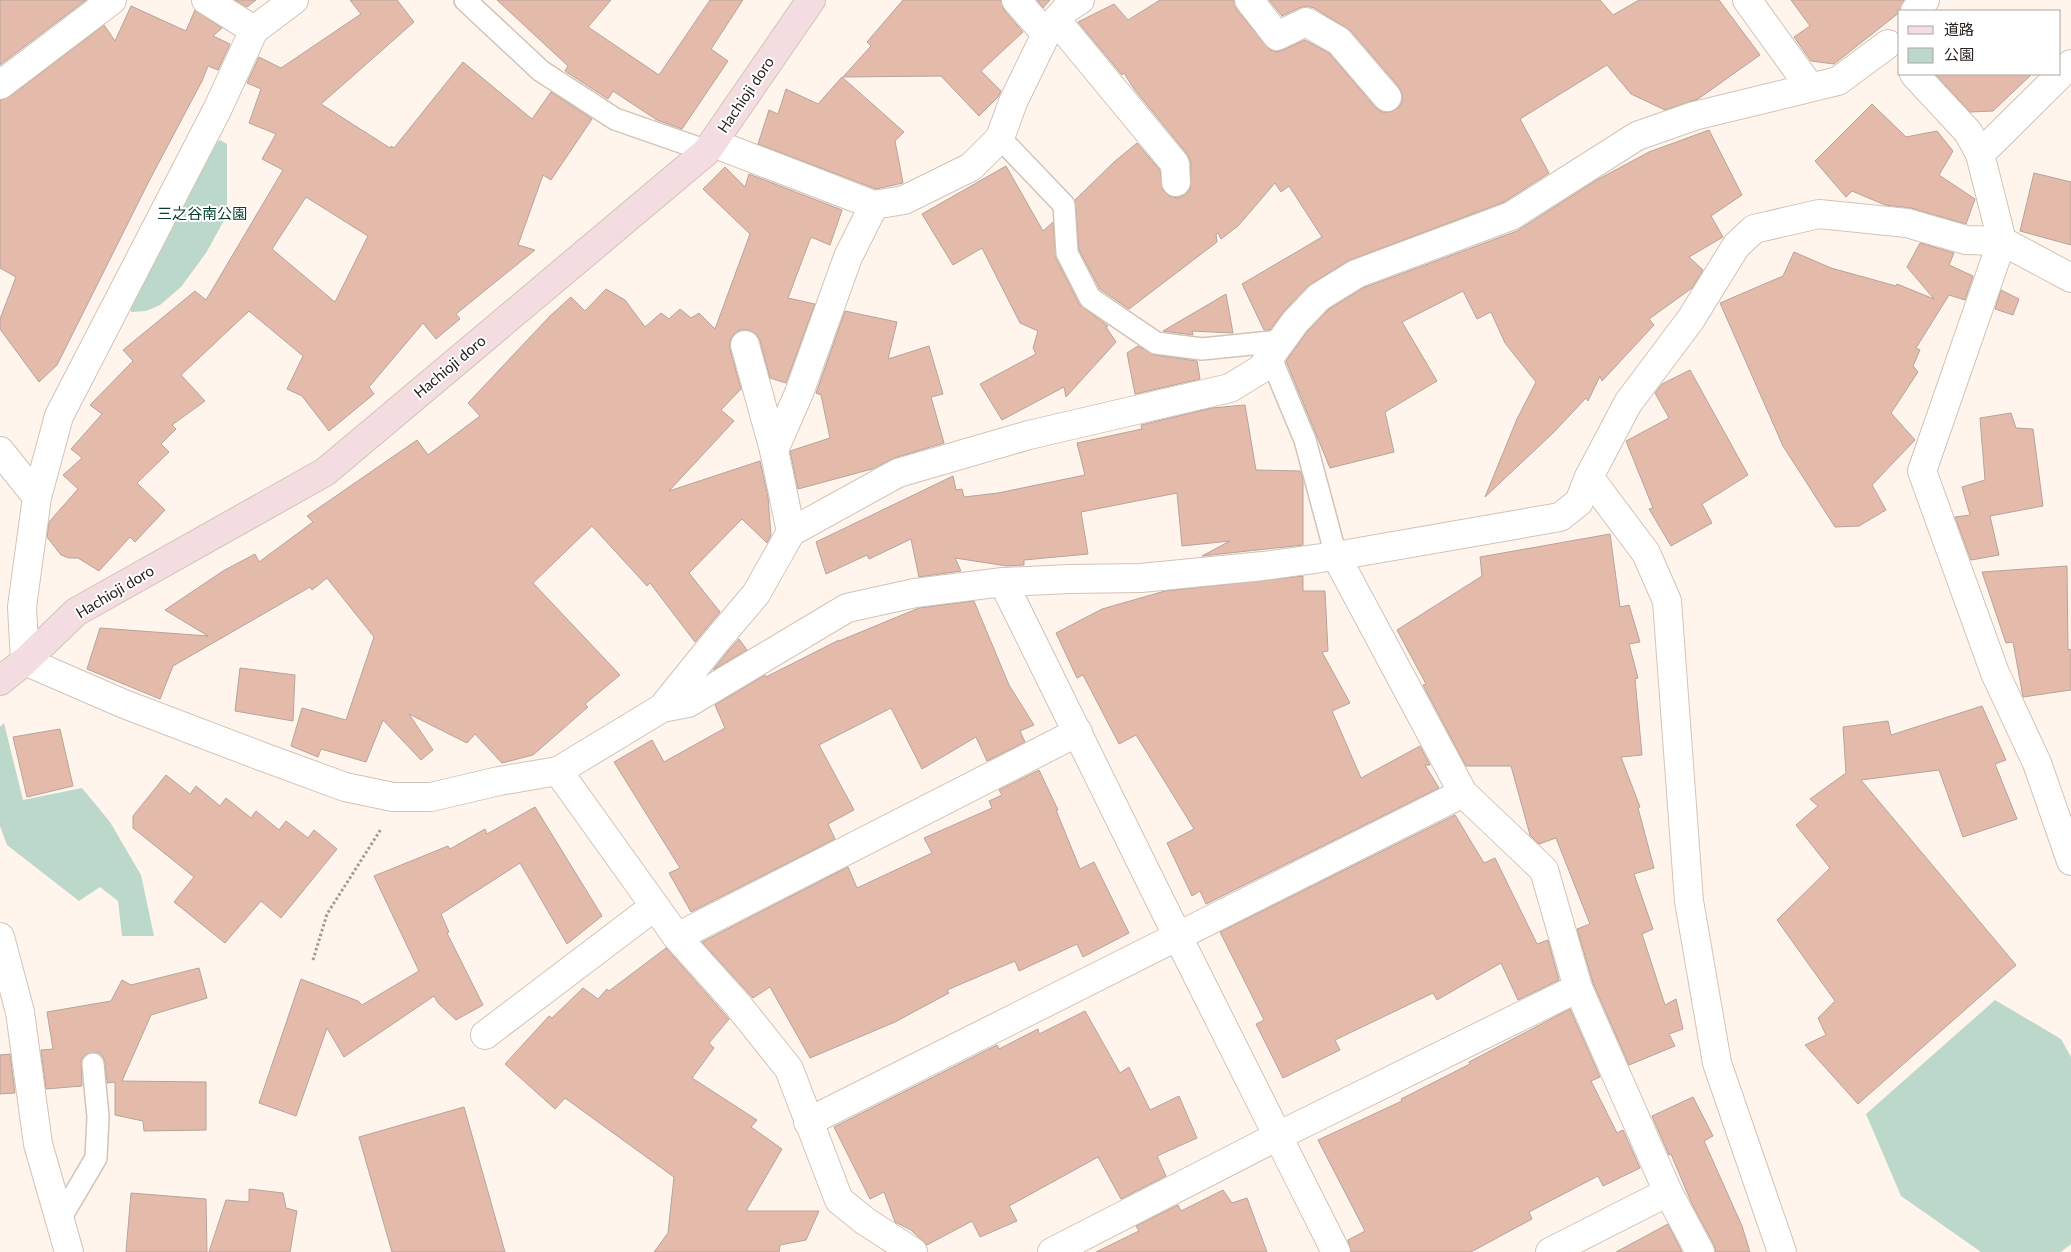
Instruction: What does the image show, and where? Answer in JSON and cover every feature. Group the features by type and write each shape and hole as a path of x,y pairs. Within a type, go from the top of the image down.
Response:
{"street":[{"path":"0,85 112,0"},
{"path":"206,0 254,30"},
{"path":"294,0 254,30 217,110 58,416 37,497 22,607 25,661 133,707 345,787 393,797 431,797 499,781 558,771 662,708 756,594 790,532 898,473 1029,435 1230,388 1261,368 1295,322 1319,297 1356,274 1510,216 1637,136 1694,116 1838,81 1896,44"},
{"name":"Hachioji doro","path":"0,681 25,661 76,612 325,472 710,147 810,0"},
{"path":"1016,0 1051,27 1175,164 1176,182"},
{"path":"710,147 874,205 904,200 971,167 1000,138 1013,102 1051,27 1066,9 1080,0"},
{"path":"1249,0 1277,36 1306,22 1339,40 1387,97"},
{"path":"1747,0 1810,87"},
{"path":"1916,10 1925,0"},
{"path":"2061,74 2071,64"},
{"path":"1915,75 1968,132 1980,154 2002,240 1922,471 1995,673 2038,763 2071,861"},
{"path":"1980,154 2060,75"},
{"path":"774,450 799,393 848,257 874,205"},
{"path":"662,708 688,703 847,608 915,593 1003,582 1141,578 1263,566 1336,556 1560,517 1579,502 1589,477 1628,403 1692,319 1736,246 1754,229 1819,214 1906,224 1966,240 2002,240 2071,278"},
{"path":"745,345 774,450 790,532"},
{"path":"0,451 37,497"},
{"path":"1589,477 1646,552 1667,601 1689,901 1716,1053 1782,1252"},
{"path":"1336,556 1463,793 1544,870 1578,988 1668,1192 1700,1252"},
{"path":"1003,582 1336,1252"},
{"path":"677,937 1078,732"},
{"path":"558,771 677,937 738,1005 789,1069 839,1200 865,1221 913,1252"},
{"path":"808,1122 1463,793"},
{"path":"485,1035 654,906"},
{"path":"0,937 20,1012 38,1144 69,1252"},
{"path":"1052,1252 1278,1136 1578,988"},
{"path":"1550,1252 1668,1192"}],"lane":[{"path":"465,0 540,71 615,119 710,147"},
{"path":"1000,138 1064,205 1067,253 1090,298 1156,343 1202,349 1275,349 1304,440 1336,556"},
{"path":"60,1219 96,1158 98,1118 93,1064"}],"path":[{"path":"313,960 327,914 402,797"}],"green space":[{"name":"三之谷南公園","path":"220,140 227,144 227,215 206,253 181,287 160,305 146,311 131,312 131,299 211,148"},
{"path":"4,723 23,800 82,788 110,822 141,875 154,936 122,936 118,901 100,887 79,901 7,845 0,826 0,727"},
{"path":"1995,1000 2061,1039 2071,1057 2071,1244 2061,1252 1981,1252 1901,1196 1866,1114"}],"building":[{"path":"0,0 86,0 0,65"},
{"path":"235,0 256,0 247,7"},
{"path":"350,0 397,0 414,22 321,104 390,148 391,146 394,148 463,62 532,119 551,92 592,119 551,180 543,175 518,245 535,250 456,314 460,319 436,339 423,323 369,387 374,394 329,431 302,396 287,389 303,356 249,311 181,375 205,401 172,425 176,429 161,444 169,452 137,483 165,510 135,542 130,537 99,571 78,558 69,558 61,555 47,537 49,522 78,489 63,475 82,458 71,449 102,414 90,405 133,361 123,350 195,291 206,300 283,170 262,159 276,134 249,123 261,89 247,83 259,57 281,68 361,14","holes":["306,197 368,236 335,302 272,249"]},
{"path":"497,0 611,0 588,27 659,75 710,0 743,0 711,49 728,61 682,129 657,120 613,91 608,99 565,71 568,66"},
{"path":"903,0 1001,0 1004,10 1023,32 981,71 1001,91 998,97 979,116 941,76 843,77 871,46 867,42"},
{"path":"1037,0 1050,0 1043,8"},
{"path":"1160,0 1234,0 1237,10 1270,50 1277,52 1305,40 1329,53 1375,107 1382,112 1390,112 1398,108 1402,102 1402,94 1399,87 1351,31 1314,8 1307,6 1282,16 1269,0 1600,0 1613,15 1639,0 1719,0 1760,55 1698,99 1665,110 1631,94 1607,65 1520,119 1549,173 1504,202 1348,261 1308,286 1284,311 1270,330 1264,330 1242,284 1322,237 1289,186 1281,192 1275,183 1238,226 1221,239 1218,233 1216,234 1217,242 1129,309 1100,289 1079,250 1075,200 1114,162 1137,143 1160,170 1163,190 1169,196 1177,198 1185,195 1190,189 1191,163 1187,154 1134,89 1124,73 1122,75 1078,22 1114,4 1128,20"},
{"path":"1791,0 1904,0 1898,14 1834,64 1811,61 1794,37 1810,26"},
{"path":"131,6 186,31 195,10 222,28 213,36 230,44 218,70 208,66 57,365 39,382 0,329 0,319 16,277 0,268 0,100 9,97 104,25 115,41"},
{"path":"1936,75 2031,75 1993,111 1970,112"},
{"path":"842,77 904,132 895,141 903,183 876,189 758,144 769,110 778,114 786,89 818,104"},
{"path":"1872,104 1906,137 1937,131 1953,151 1939,175 1975,199 1966,224 1911,208 1885,205 1852,191 1846,197 1815,161"},
{"path":"1709,130 1742,195 1711,216 1723,237 1689,257 1703,270 1692,288 1649,319 1654,325 1602,381 1600,376 1588,401 1586,398 1553,433 1485,497 1517,419 1536,382 1505,343 1491,312 1477,319 1463,291 1402,322 1437,381 1385,412 1394,452 1330,468 1286,361 1307,332 1329,309 1363,288 1517,231 1595,181 1649,152"},
{"path":"1006,166 1043,231 1053,222 1056,258 1079,304 1108,326 1106,327 1116,342 1066,397 1064,387 1002,420 980,384 1036,354 1033,348 1038,331 1020,323 982,248 953,265 922,214"},
{"path":"725,167 745,187 749,174 842,210 830,245 811,237 788,298 815,304 786,383 770,378 760,341 756,334 748,330 740,330 734,334 730,341 730,349 741,389 721,410 734,421 669,491 760,461 768,497 771,535 767,543 742,519 689,573 720,612 695,642 650,583 647,586 592,526 533,583 620,675 585,704 588,707 533,755 502,763 475,734 467,743 409,714 433,750 421,760 383,720 366,762 321,749 318,757 291,746 302,708 346,720 374,637 327,578 312,590 310,587 173,666 160,699 87,669 100,628 208,636 165,610 223,571 255,554 259,562 313,522 307,516 417,440 428,455 480,416 468,403 550,316 571,297 585,311 606,289 625,300 645,327 661,313 669,319 680,309 691,318 699,313 715,329 750,234 703,189"},
{"path":"2034,173 2071,182 2071,245 2020,231"},
{"path":"1920,243 1954,253 1949,265 1973,276 1965,300 1949,295 1916,348 1920,350 1913,366 1918,372 1891,413 1915,440 1872,485 1886,510 1859,526 1835,527 1783,446 1720,303 1783,276 1794,252 1831,268 1896,286 1897,284 1934,299 1907,267"},
{"path":"2001,290 2019,299 2013,315 1995,309"},
{"path":"1226,294 1233,333 1192,331 1193,335 1163,331"},
{"path":"845,311 897,322 888,359 929,346 943,394 931,397 944,443 894,458 872,469 798,489 790,451 830,438 821,395 816,393"},
{"path":"1138,346 1154,355 1197,361 1200,379 1135,394 1127,353"},
{"path":"1690,370 1748,475 1702,504 1712,523 1671,546 1649,509 1653,508 1626,441 1669,418 1655,393 1662,384"},
{"path":"1245,405 1256,470 1300,471 1303,479 1303,545 1202,556 1230,541 1182,546 1177,493 1081,512 1088,554 1024,560 1024,565 1007,566 955,558 961,571 919,577 911,539 869,559 867,555 826,574 816,542 953,476 956,490 962,489 964,497 998,493 1085,475 1077,443 1142,429 1141,425 1212,408"},
{"path":"2011,413 2016,428 2033,429 2043,506 1990,516 1999,555 1971,560 1955,517 1970,515 1962,487 1985,480 1980,418"},
{"path":"1610,534 1620,607 1629,605 1640,642 1629,644 1638,678 1635,679 1642,755 1621,757 1640,807 1638,808 1654,868 1634,874 1653,929 1642,934 1665,1005 1676,999 1683,1029 1669,1034 1675,1046 1629,1065 1593,983 1577,929 1590,924 1556,838 1539,844 1530,835 1511,766 1466,766 1423,685 1426,684 1397,630 1482,576 1480,557"},
{"path":"2067,566 2068,650 2071,649 2071,690 2023,697 2013,642 2006,643 1982,572"},
{"path":"1303,576 1303,591 1325,591 1328,651 1322,652 1350,703 1332,711 1361,778 1420,746 1430,765 1425,765 1439,788 1206,904 1200,891 1192,896 1167,843 1194,829 1136,735 1119,744 1083,675 1077,678 1056,633 1102,609 1165,591"},
{"path":"974,601 1009,685 1034,725 1020,731 1025,742 987,761 976,737 922,769 891,708 819,745 854,810 828,824 835,839 691,912 669,873 680,868 614,762 652,740 664,762 725,728 715,705 765,675 766,677 839,640 919,608"},
{"path":"739,639 747,650 713,670 729,650"},
{"path":"240,668 295,675 293,721 235,711"},
{"path":"1982,706 2006,760 1995,764 2017,819 1963,837 1939,770 1861,780 2016,965 1858,1104 1805,1045 1826,1035 1818,1018 1835,1001 1777,920 1830,868 1796,825 1818,806 1810,799 1846,773 1843,727 1888,721 1891,735"},
{"path":"60,729 73,786 27,797 13,737"},
{"path":"1039,770 1058,810 1056,810 1080,869 1094,862 1129,933 1083,957 1077,944 1019,971 1015,961 947,990 949,993 895,1022 810,1058 770,987 753,998 702,942 848,867 857,888 932,853 924,838 992,808 989,801 1002,795 999,790"},
{"path":"166,775 190,794 196,786 220,806 226,798 251,818 256,811 279,830 286,821 308,838 314,830 337,849 281,918 261,901 225,943 174,902 194,877 133,828 133,816"},
{"path":"535,807 602,916 567,944 520,863 441,914 449,932 447,933 483,1005 456,1020 438,1003 434,996 344,1057 327,1028 296,1116 259,1103 301,979 358,1001 362,1005 419,971 374,876 448,846 450,849 485,829 487,834"},
{"path":"1455,815 1484,863 1495,858 1537,944 1548,940 1559,980 1518,1000 1501,963 1437,1000 1433,993 1335,1040 1340,1050 1283,1078 1256,1024 1264,1020 1220,932"},
{"path":"666,948 729,1019 709,1043 714,1048 692,1078 757,1120 751,1127 782,1149 746,1211 819,1211 806,1240 780,1245 779,1252 654,1252 668,1233 674,1177 565,1098 555,1109 505,1064 549,1016 552,1018 583,988 598,999 607,989 609,991"},
{"path":"199,968 207,998 151,1015 122,1081 206,1082 206,1130 144,1131 143,1121 115,1115 115,1082 107,1083 105,1062 103,1056 98,1052 86,1054 81,1059 82,1086 46,1089 41,1050 53,1049 47,1012 111,1001 122,980 131,985"},
{"path":"1570,1009 1600,1077 1591,1081 1617,1133 1623,1130 1640,1168 1603,1186 1598,1176 1529,1212 1532,1219 1471,1252 1351,1252 1348,1240 1365,1231 1318,1140 1402,1101 1401,1099 1470,1064 1469,1062"},
{"path":"1085,1011 1120,1073 1129,1067 1150,1110 1179,1096 1197,1138 1157,1156 1166,1176 1121,1199 1098,1157 1009,1206 1017,1221 980,1237 972,1221 927,1245 911,1230 895,1222 884,1192 870,1199 834,1127 997,1045 999,1049 1038,1029 1039,1034"},
{"path":"10,1054 15,1093 0,1094 0,1055"},
{"path":"1693,1097 1713,1136 1704,1141 1742,1226 1750,1252 1716,1252 1652,1116"},
{"path":"464,1107 505,1252 392,1252 359,1137"},
{"path":"249,1189 283,1193 286,1208 297,1211 290,1252 209,1252 226,1200 249,1202"},
{"path":"1223,1190 1232,1203 1247,1198 1267,1252 1096,1252 1139,1231 1136,1226 1178,1205 1181,1211"},
{"path":"131,1193 206,1199 207,1252 126,1252"},
{"path":"1668,1224 1682,1252 1616,1252"}]}
